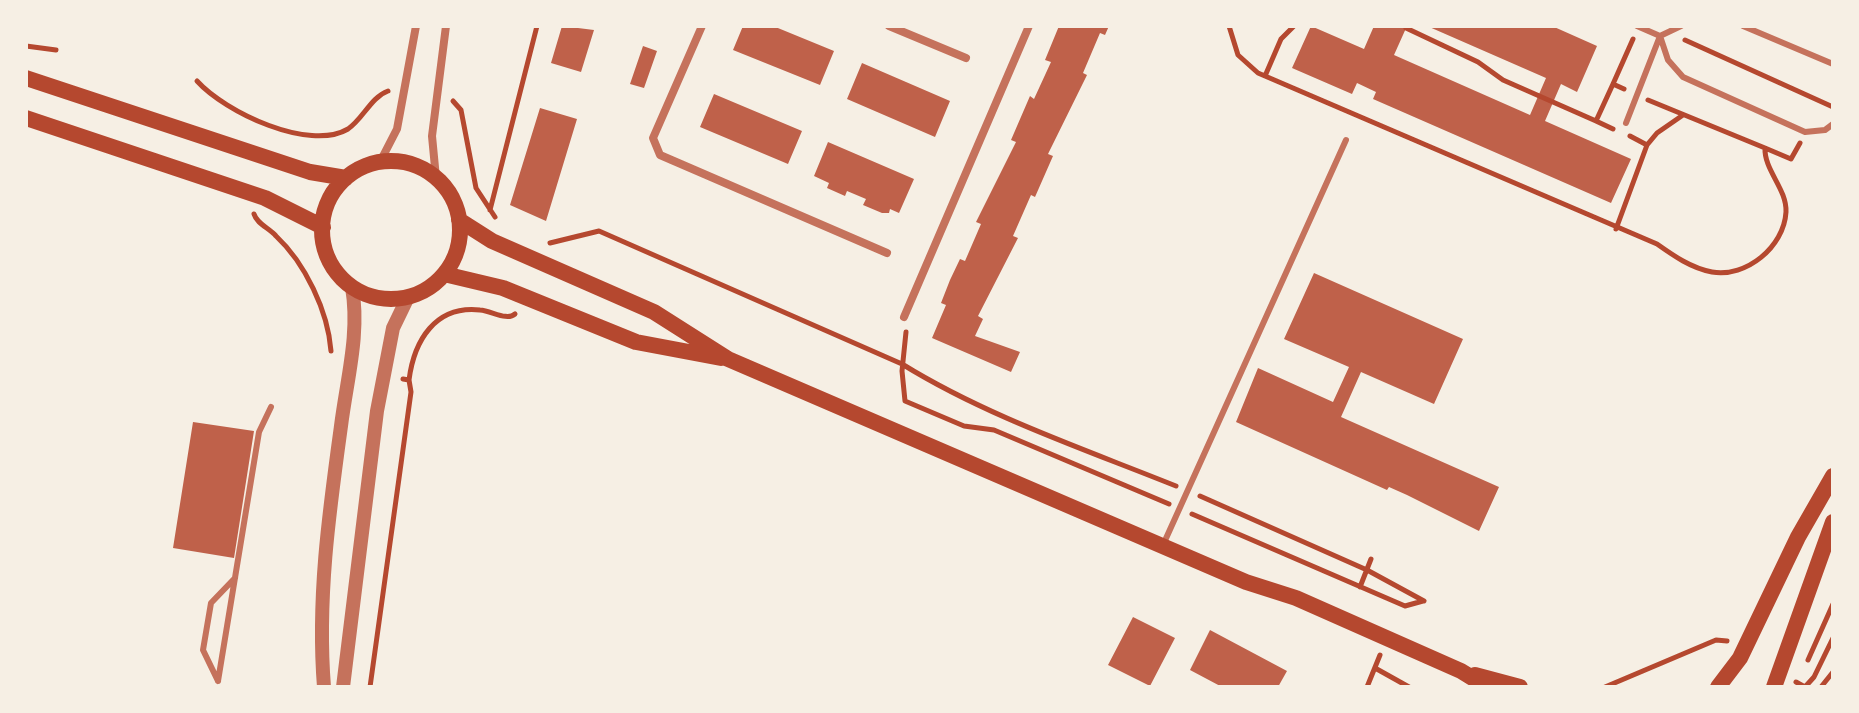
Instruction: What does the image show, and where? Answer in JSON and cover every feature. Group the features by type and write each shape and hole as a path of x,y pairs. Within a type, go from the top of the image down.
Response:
{"main road":[{"path":"26,78 310,172 346,178"},
{"path":"26,118 265,198 323,227"},
{"path":"380,162 409,164 436,178 453,200 459,220 456,252 444,274 428,288 408,297 374,297 352,287 329,260 323,227 331,196 346,178 380,162"},
{"path":"459,220 492,241 654,312 728,359 1246,582 1296,598 1461,671 1487,687"},
{"path":"444,274 495,285 636,342 728,359"},
{"path":"1718,687 1740,658 1798,537 1833,476"},
{"path":"1774,687 1833,522"},
{"path":"1461,671 1520,687"}],"street":[{"path":"380,162 397,129 416,26"},
{"path":"436,178 432,136 446,26"},
{"path":"702,26 653,138 660,155 887,253"},
{"path":"889,26 966,58"},
{"path":"904,317 1029,26"},
{"path":"324,687 321,631 324,554 356,327 352,287"},
{"path":"343,687 377,411 393,328 408,297"}],"lane":[{"path":"1638,26 1660,36 1668,60 1683,77 1805,132 1825,130 1833,124"},
{"path":"1743,26 1833,64"},
{"path":"1626,123 1660,36 1679,27"},
{"path":"1163,546 1346,140"},
{"path":"237,575 211,603 203,650 218,681 237,575 259,432 271,407"}],"path":[{"path":"490,211 537,26"},
{"path":"1229,26 1238,55 1249,67 1265,76 1657,244 1697,268 1716,273 1760,260 1773,247 1786,213 1778,180 1765,156 1765,148"},
{"path":"1265,76 1281,39 1294,26"},
{"path":"1596,121 1638,26"},
{"path":"1679,27 1688,43 1833,107"},
{"path":"1406,28 1478,62 1503,80 1647,145"},
{"path":"26,46 56,50"},
{"path":"197,81 247,117 317,137 348,128 382,93 391,91"},
{"path":"1613,84 1791,159 1805,132"},
{"path":"444,99 455,102 461,110 476,188 490,211 505,225"},
{"path":"1616,229 1647,145 1657,133 1683,114"},
{"path":"256,210 256,221 286,248 317,299 329,332 331,361"},
{"path":"545,243 599,231 902,364 929,381 1072,445 1188,491 1367,570 1424,601 1405,606 994,430 964,426 905,401 902,364 907,345 904,317"},
{"path":"370,687 416,345 438,320 470,309 513,317 517,309"},
{"path":"397,377 409,380"},
{"path":"1360,587 1371,559"},
{"path":"1803,672 1833,604"},
{"path":"1805,687 1814,677 1833,638"},
{"path":"1608,686 1716,640"},
{"path":"1367,687 1380,655"},
{"path":"1375,668 1409,687"},
{"path":"1821,682 1833,672"}],"building":[{"path":"562,26 594,30 581,72 551,63"},
{"path":"743,26 773,26 834,51 820,85 733,50"},
{"path":"1059,26 1109,26 1105,35 1100,33 1083,73 1087,75 1048,154 1053,156 1013,236 1018,238 978,316 983,319 975,336 1020,352 1011,372 932,338 946,305 941,303 950,280 960,259 965,261 981,224 976,222 1016,142 1011,140 1030,96 1034,99 1051,62 1045,60"},
{"path":"1311,26 1364,49 1374,26 1407,26 1394,55 1530,115 1546,78 1427,26 1552,26 1597,46 1577,92 1561,84 1545,121 1631,159 1611,203 1373,99 1376,92 1357,83 1352,94 1292,68"},
{"path":"643,46 657,51 644,88 630,84"},
{"path":"862,63 950,101 935,137 847,99"},
{"path":"714,94 802,131 788,164 700,127"},
{"path":"540,108 577,119 546,221 510,205"},
{"path":"828,142 914,179 899,213 890,209 889,213 882,213 863,205 866,199 847,191 845,196 827,188 829,183 814,176"},
{"path":"1314,273 1463,339 1434,404 1361,372 1341,417 1499,487 1479,531 1407,495 1389,487 1387,490 1236,422 1258,368 1333,402 1349,367 1284,339"},
{"path":"193,422 254,431 234,558 173,548"},
{"path":"1133,617 1175,638 1150,686 1108,665"},
{"path":"1210,630 1287,671 1278,687 1222,687 1190,670"}]}
